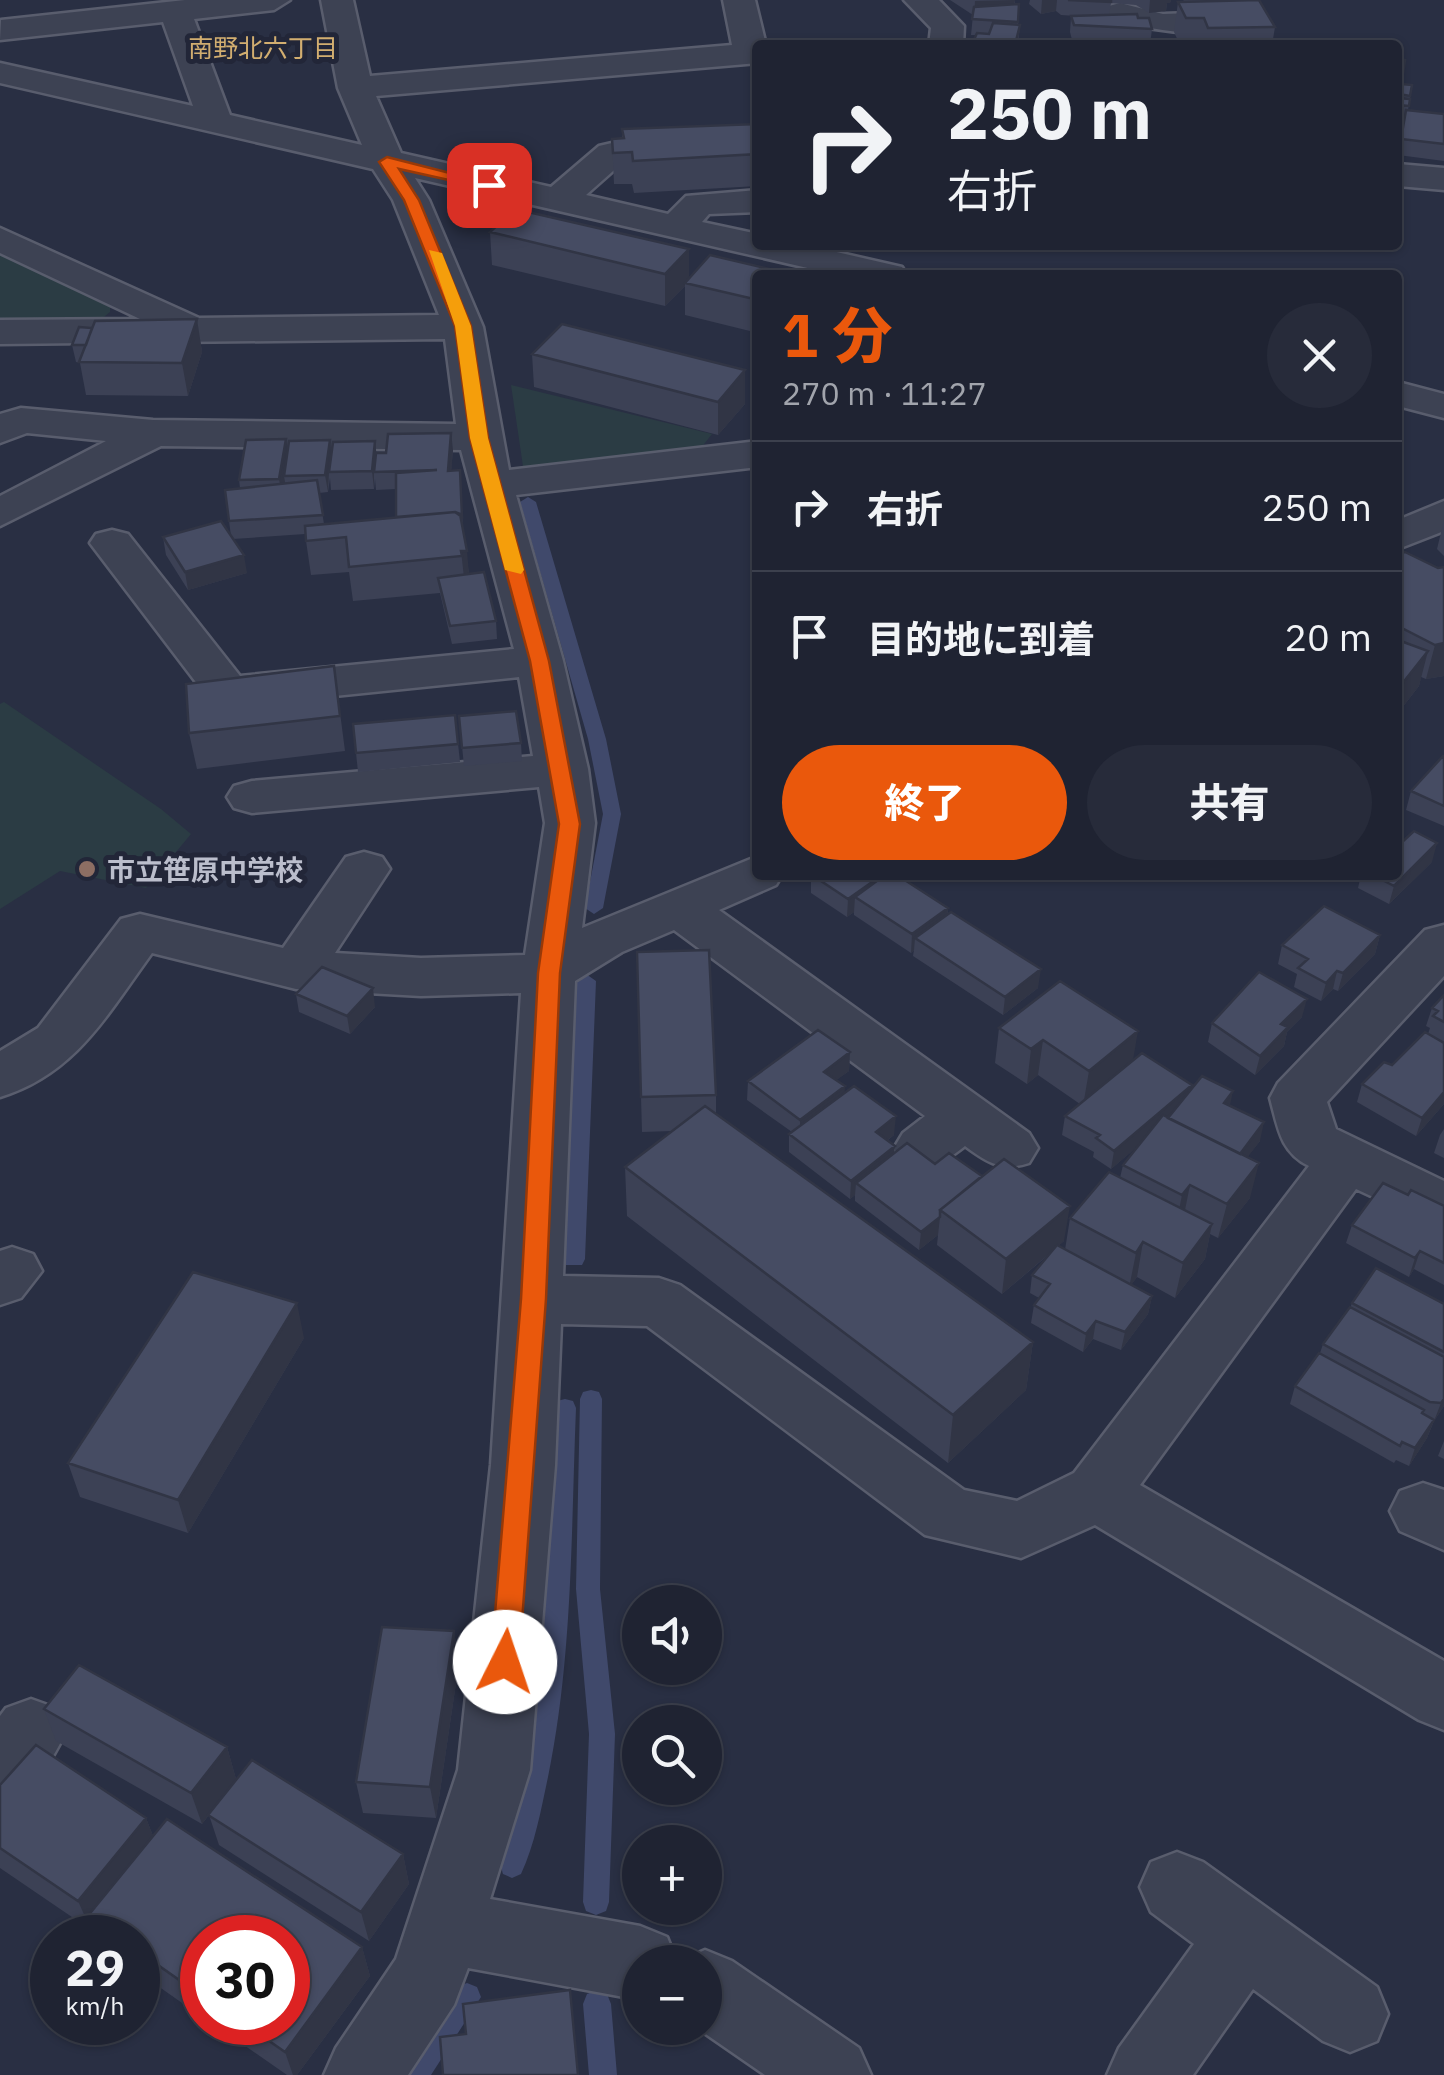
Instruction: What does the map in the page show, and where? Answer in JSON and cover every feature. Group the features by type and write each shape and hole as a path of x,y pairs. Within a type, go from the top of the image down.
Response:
{"street":[{"path":"1,30 274,0"},
{"path":"337,0 355,88 387,162 412,200 463,326 485,461 540,661 563,769 570,824 549,973 534,1299 494,1770 428,1978 362,2075"},
{"path":"739,0 752,46"},
{"path":"920,0 948,26 947,40"},
{"path":"176,11 216,123"},
{"path":"1120,12 1163,24 1265,17"},
{"path":"355,88 688,63 752,53"},
{"path":"0,73 752,244"},
{"path":"558,200 612,154 752,147"},
{"path":"1402,175 1444,179"},
{"path":"676,227 699,204 752,201"},
{"path":"0,239 195,329"},
{"path":"778,250 866,270"},
{"path":"0,332 463,326"},
{"path":"1402,395 1444,406"},
{"path":"0,430 22,420 485,461 752,454"},
{"path":"0,513 152,433"},
{"path":"1402,534 1444,514"},
{"path":"112,544 228,692 540,661"},
{"path":"252,797 563,769"},
{"path":"296,970 364,869"},
{"path":"0,1077 57,1042 140,932 296,970 422,977 549,973 603,939 752,875"},
{"path":"680,908 966,1137"},
{"path":"1444,944 1298,1098 1311,1142 1444,1207"},
{"path":"534,1299 659,1302 948,1515 1022,1530 1097,1493 1346,1159"},
{"path":"1097,1493 1444,1698"},
{"path":"1177,1887 1350,2014"},
{"path":"446,1928 622,1960"},
{"path":"1146,2075 1244,1937"},
{"path":"722,2000 832,2075"}],"shaded area":[{"path":"0,254 110,305 110,312 99,321 0,319"},
{"path":"511,385 712,434 697,453 524,473"},
{"path":"4,702 161,809 191,834 146,888 60,871 0,909 0,704"}],"building":[{"path":"1259,0 1275,27 1208,28 1204,18 1186,18 1178,2"},
{"path":"1019,4 1018,22 972,19 974,7"},
{"path":"1137,14 1138,18 1149,18 1152,29 1074,25 1071,16"},
{"path":"993,23 1020,25 1016,40 974,40 977,33 989,34"},
{"path":"1402,84 1412,85 1410,96 1402,95"},
{"path":"1406,110 1444,114 1444,144 1402,139"},
{"path":"752,124 752,154 633,161 632,152 613,153 612,139 624,138 622,129"},
{"path":"515,209 689,249 665,274 490,232"},
{"path":"710,255 774,270 752,270 752,299 685,283"},
{"path":"197,319 182,363 79,362 95,321"},
{"path":"562,324 745,370 718,402 532,354"},
{"path":"79,327 92,328 86,345 72,345"},
{"path":"451,433 448,471 460,470 462,517 455,512 396,517 396,473 437,470 374,472 376,453 386,453 388,434"},
{"path":"286,439 279,479 239,480 246,440"},
{"path":"330,440 325,475 284,476 289,441"},
{"path":"375,441 372,471 329,472 333,442"},
{"path":"317,480 323,515 229,521 225,490"},
{"path":"460,514 467,551 461,551 462,556 349,567 346,537 306,541 305,526"},
{"path":"221,521 244,555 185,572 163,537"},
{"path":"1402,552 1444,567 1444,643 1435,645 1402,628"},
{"path":"484,572 496,621 450,626 438,578"},
{"path":"1402,641 1428,651 1402,684"},
{"path":"334,666 340,716 189,733 186,684"},
{"path":"516,711 521,743 462,748 459,716"},
{"path":"455,715 458,744 356,753 353,724"},
{"path":"1444,756 1444,806 1411,791"},
{"path":"1414,831 1437,843 1402,878 1402,842"},
{"path":"820,880 875,880 848,899"},
{"path":"878,880 905,880 948,908 912,934 855,897"},
{"path":"1324,906 1380,935 1343,973 1337,971 1326,983 1298,968 1308,959 1282,945"},
{"path":"951,912 1041,969 1005,997 915,938"},
{"path":"709,950 716,1095 641,1097 637,952"},
{"path":"322,967 373,988 347,1016 296,994"},
{"path":"1259,972 1307,999 1281,1024 1288,1027 1260,1056 1212,1023"},
{"path":"1060,981 1138,1031 1089,1071 1043,1040 1031,1049 999,1028"},
{"path":"1444,995 1444,1022 1433,1016 1438,1011 1432,1008"},
{"path":"818,1030 850,1052 824,1072 845,1086 800,1120 748,1081"},
{"path":"1425,1032 1444,1043 1444,1092 1422,1118 1362,1084 1384,1062 1392,1065"},
{"path":"1142,1053 1192,1085 1114,1151 1096,1138 1100,1135 1065,1116"},
{"path":"1202,1076 1233,1091 1224,1103 1264,1122 1240,1154 1168,1118"},
{"path":"854,1086 896,1116 876,1132 895,1146 851,1181 789,1134"},
{"path":"705,1106 1033,1342 953,1415 625,1167"},
{"path":"1163,1115 1259,1163 1227,1204 1190,1185 1182,1195 1123,1165"},
{"path":"907,1143 935,1164 949,1153 982,1176 940,1210 940,1217 921,1232 856,1183"},
{"path":"1004,1159 1070,1206 1006,1259 940,1210"},
{"path":"1109,1172 1212,1224 1183,1263 1143,1242 1136,1253 1070,1218"},
{"path":"1383,1183 1408,1195 1411,1190 1444,1206 1444,1263 1420,1251 1415,1258 1352,1225"},
{"path":"1057,1245 1152,1296 1125,1332 1096,1321 1086,1334 1034,1305 1050,1284 1032,1275"},
{"path":"1376,1268 1444,1304 1444,1352 1352,1303"},
{"path":"193,1272 297,1303 178,1500 68,1463"},
{"path":"1350,1307 1444,1357 1441,1403 1430,1402 1323,1344"},
{"path":"1319,1353 1424,1410 1422,1413 1434,1420 1415,1448 1402,1442 1400,1446 1295,1386"},
{"path":"382,1627 454,1631 430,1787 356,1782"},
{"path":"79,1665 227,1747 191,1793 44,1709"},
{"path":"36,1745 146,1818 78,1901 0,1848 0,1785"},
{"path":"252,1760 403,1854 361,1912 208,1815"},
{"path":"167,1819 362,1947 310,2018 310,1915 180,1915 180,1981 160,1966 160,1915 89,1915"},
{"path":"570,1990 578,2075 443,2075 440,2037 466,2034 463,2004"}],"waterway":[{"path":"528,502 597,739 612,814 594,908"},
{"path":"574,1259 586,981"},
{"path":"591,1399 588,1589 602,1734 596,1902"},
{"path":"512,1865 528,1810 548,1697 565,1408"},
{"path":"414,2075 467,1997"},
{"path":"597,2004 603,2075"}],"slow traffic":[{"path":"434,253 463,326 479,438 515,570"}],"place":[{"name":"市立笹原中学校","path":"87,869"}],"district":[{"name":"南野北六丁目","path":"263,47"}],"route":[{"path":"489,185 387,162 412,200 463,326 479,438 540,661 563,769 570,824 549,973 534,1299 505,1662"}]}
